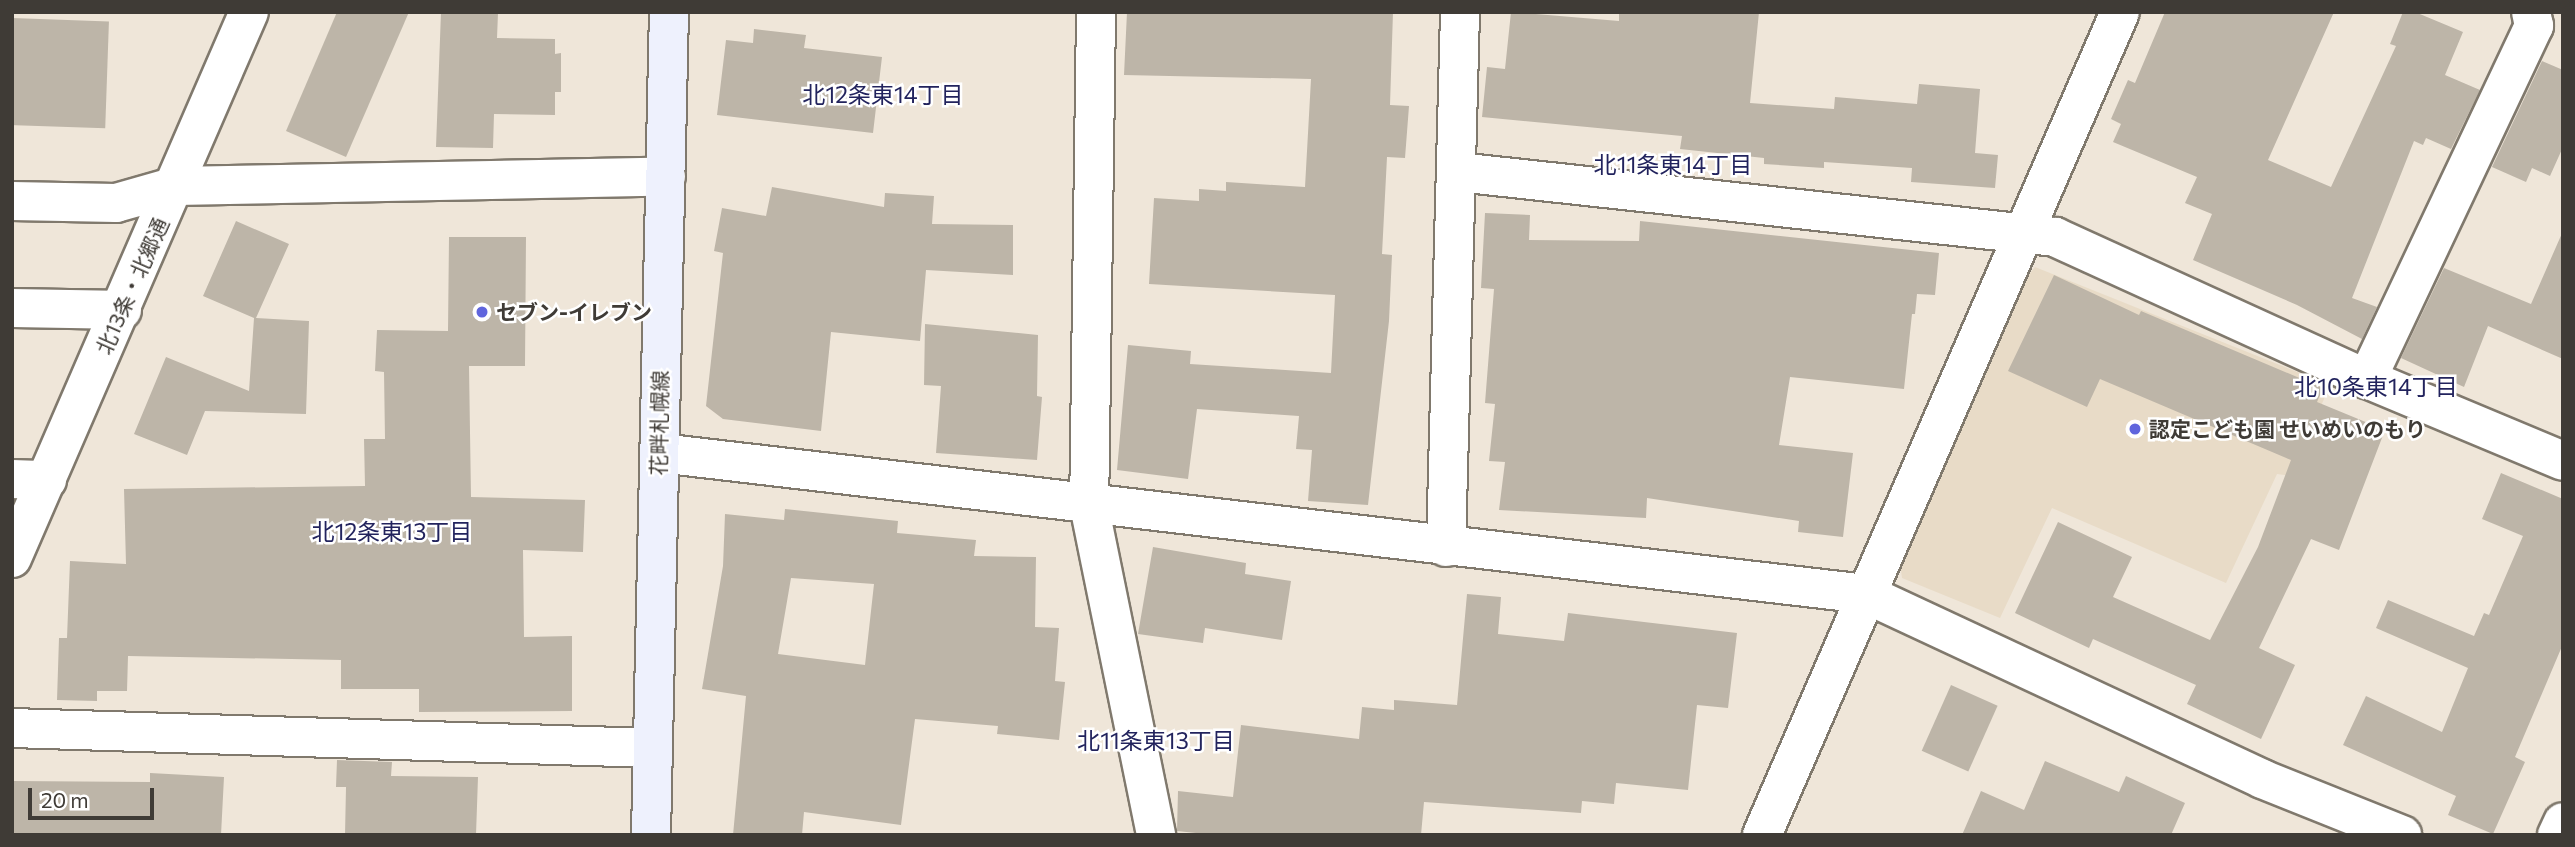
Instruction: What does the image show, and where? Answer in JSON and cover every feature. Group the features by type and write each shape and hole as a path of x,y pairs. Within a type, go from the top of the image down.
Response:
{"main road":[{"name":"花畔札幌線","path":"651,835 669,12"}],"street":[{"name":"北13条・北郷通","path":"12,558 30,480 122,310 249,12"},
{"path":"1096,12 1089,505 1156,835"},
{"path":"1446,547 1458,173 1460,12"},
{"path":"1762,835 2020,234 2120,12"},
{"path":"2367,379 2534,26 2532,12"},
{"path":"2554,12 2563,16"},
{"path":"1458,173 2054,237 2367,379 2563,461"},
{"path":"12,201 116,203 176,186 666,177"},
{"path":"12,308 122,310"},
{"path":"660,453 1866,594 2262,779 2402,835"},
{"path":"12,728 653,748"},
{"path":"2557,835 2563,822"}],"shaded area":[{"name":"認定こども園 せいめいのもり","path":"2035,267 2330,385 2291,476 2277,474 2226,583 2052,508 2000,618 1902,578 1900,563 2025,279"}],"building":[{"path":"337,12 409,12 346,157 286,131"},
{"path":"441,12 498,13 497,38 555,39 555,54 561,53 561,92 555,92 555,115 494,114 493,148 436,147"},
{"path":"1127,12 1393,12 1390,105 1409,106 1405,158 1387,157 1382,254 1392,255 1389,321 1368,505 1308,501 1312,450 1296,449 1299,416 1197,409 1188,479 1117,470 1128,345 1191,351 1190,364 1331,373 1335,295 1149,284 1154,198 1199,201 1199,189 1226,191 1226,182 1305,187 1311,79 1124,75"},
{"path":"1511,12 1619,21 1619,12 1759,12 1750,103 1834,109 1835,97 1917,104 1919,84 1980,89 1975,153 1998,155 1995,188 1911,182 1912,168 1824,162 1824,168 1764,164 1764,158 1680,149 1682,136 1482,117 1487,67 1505,69"},
{"path":"2165,12 2334,12 2268,160 2331,187 2396,46 2390,44 2403,12 2415,12 2463,32 2445,75 2480,90 2451,149 2426,138 2423,145 2414,141 2352,298 2377,307 2362,339 2297,305 2193,260 2212,214 2185,203 2197,177 2113,142 2121,124 2111,119 2128,80 2135,83"},
{"path":"12,18 109,21 105,128 12,125"},
{"path":"754,29 806,35 804,48 882,57 873,133 717,115 726,40 753,43"},
{"path":"2542,61 2563,70 2563,147 2550,176 2532,168 2526,182 2492,167"},
{"path":"772,187 884,207 885,193 934,196 932,224 1013,225 1013,275 926,270 920,341 831,332 821,431 723,419 706,406 723,253 714,251 722,208 766,216"},
{"path":"1485,213 1530,215 1529,240 1639,241 1640,221 1939,253 1935,295 1917,294 1915,314 1912,314 1904,389 1790,377 1779,445 1853,453 1843,537 1798,532 1799,521 1647,498 1646,518 1499,510 1505,462 1489,461 1495,404 1485,403 1494,289 1481,288"},
{"path":"236,221 289,244 256,318 309,321 306,414 205,411 187,455 134,434 166,357 249,391 254,318 203,296"},
{"path":"2563,231 2563,359 2488,326 2464,387 2401,358 2444,268 2531,304"},
{"path":"449,237 526,237 525,366 469,366 471,497 585,500 583,552 523,550 524,637 572,636 572,711 419,712 419,689 341,689 341,660 128,656 127,691 97,691 97,701 57,700 59,638 67,638 70,561 126,564 124,489 365,486 364,439 385,439 384,372 375,371 377,330 448,331"},
{"path":"2054,275 2139,315 2141,311 2323,388 2317,402 2385,430 2339,550 2311,539 2259,648 2295,665 2261,739 2187,704 2196,685 2093,639 2089,648 2015,613 2058,522 2132,557 2113,597 2210,640 2258,547 2291,460 2100,379 2087,407 2008,371"},
{"path":"925,324 1038,335 1037,396 1042,397 1037,460 936,453 941,386 924,385"},
{"path":"2501,473 2563,499 2563,644 2515,757 2525,762 2493,834 2448,815 2456,796 2343,745 2366,696 2442,732 2468,668 2376,628 2388,600 2474,636 2484,613 2489,615 2523,536 2482,519"},
{"path":"785,509 898,521 897,533 976,540 974,556 1036,557 1035,627 1059,628 1055,681 1065,682 1059,740 997,734 998,726 915,719 901,825 804,812 802,835 733,835 746,696 702,689 723,566 725,514 784,520","holes":["791,578 874,584 865,665 778,654"]},
{"path":"1153,547 1246,563 1245,574 1291,581 1282,640 1205,628 1203,643 1138,634"},
{"path":"1467,594 1501,597 1498,634 1564,641 1568,613 1737,633 1728,708 1697,705 1688,790 1616,783 1614,804 1582,801 1581,813 1424,802 1421,835 1215,835 1177,831 1178,791 1233,797 1241,725 1359,739 1362,707 1394,710 1394,700 1457,705"},
{"path":"1951,685 1998,706 1968,772 1922,751"},
{"path":"337,760 392,762 391,776 478,777 476,835 345,835 346,787 336,787"},
{"path":"2045,761 2119,792 2126,776 2185,803 2171,835 1962,835 1981,791 2024,810"},
{"path":"150,773 224,777 221,835 12,835 12,781 150,782"}],"place":[{"name":"セブン-イレブン","path":"482,312"},
{"name":"認定こども園 せいめいのもり","path":"2135,429"}],"district":[{"name":"北12条東14丁目","path":"883,94"},
{"name":"北11条東14丁目","path":"1673,164"},
{"name":"北10条東14丁目","path":"2376,386"},
{"name":"北12条東13丁目","path":"392,531"},
{"name":"北11条東13丁目","path":"1156,740"}]}
